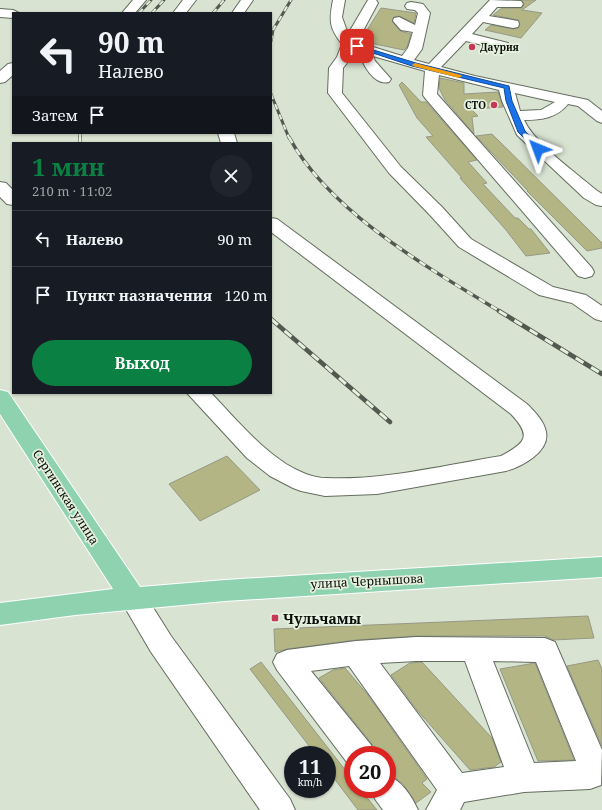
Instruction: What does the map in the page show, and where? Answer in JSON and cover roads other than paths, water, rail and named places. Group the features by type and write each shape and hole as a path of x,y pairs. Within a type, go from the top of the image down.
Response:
{"main road":[{"name":"Сергинская улица","path":"0,397 133,598"},
{"name":"улица Чернышова","path":"0,614 133,598 211,591 602,567"}],"street":[{"path":"129,12 140,0"},
{"path":"180,12 190,0"},
{"path":"239,12 247,0"},
{"path":"338,0 336,17 349,35 365,49 432,69 595,106 602,118"},
{"path":"372,3 349,35 344,58 336,68 335,93 395,170 436,211 465,243 546,291 579,299 602,315"},
{"path":"517,4 494,3 432,69 430,95 585,272"},
{"path":"365,49 368,62 381,76 410,63 424,13 420,7 411,6"},
{"path":"0,13 12,14"},
{"path":"480,18 513,24"},
{"path":"399,21 406,26 420,30"},
{"path":"463,36 503,46"},
{"path":"0,79 12,68"},
{"path":"511,88 536,79"},
{"path":"511,88 509,101 522,132 538,149 567,172 590,194 602,201"},
{"path":"515,115 540,115 558,109 565,99"},
{"path":"0,187 12,199"},
{"path":"199,394 255,452 278,470 301,482 325,488 377,485 506,463 522,456 531,449 535,427 529,418 519,409 272,224"},
{"path":"133,598 161,644 279,810"},
{"path":"353,746 287,662 356,653 416,649 475,651 545,650 594,765 590,775 524,778 448,800 356,653"},
{"path":"475,651 524,778"},
{"path":"393,798 402,810"}],"railway":[{"path":"140,12 151,0"},
{"path":"153,12 164,0"},
{"path":"214,12 224,0"},
{"path":"272,36 273,30 291,0"},
{"path":"272,96 289,138"},
{"path":"80,134 80,142"},
{"path":"289,137 307,164 329,190 355,214 413,258 501,312"},
{"path":"499,311 602,374"},
{"path":"272,320 390,422"}],"place":[{"name":"Даурия","path":"472,47"},
{"name":"СТО","path":"494,105"},
{"name":"Чульчамы","path":"275,618"}]}
